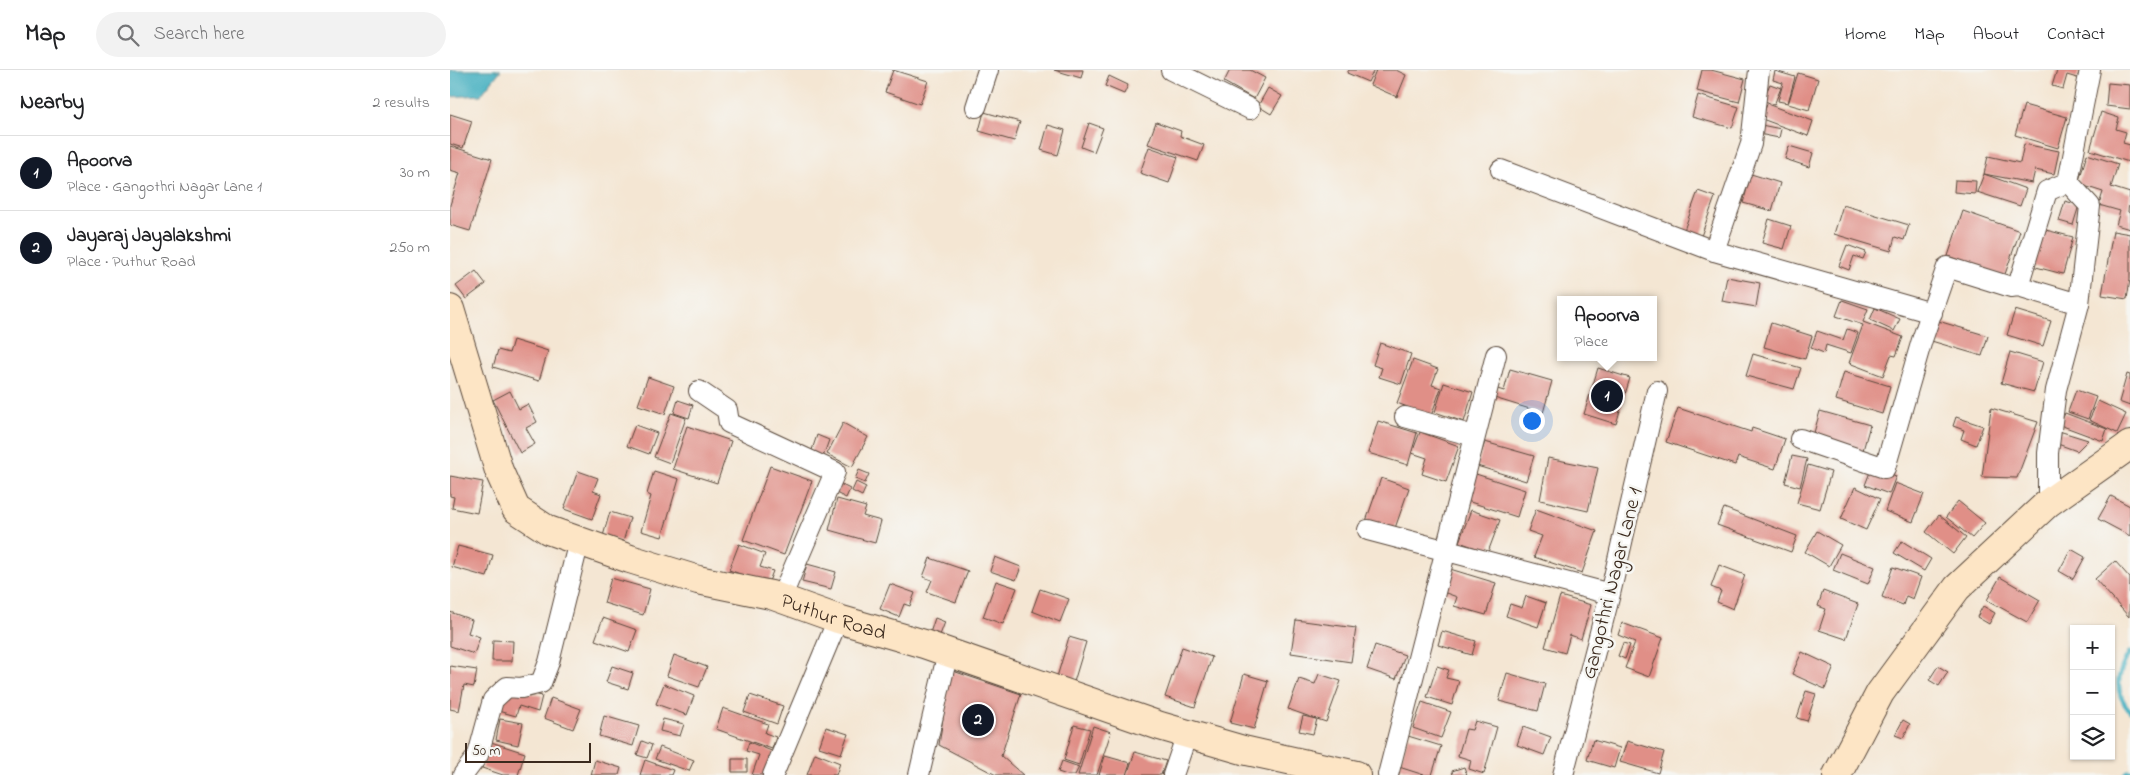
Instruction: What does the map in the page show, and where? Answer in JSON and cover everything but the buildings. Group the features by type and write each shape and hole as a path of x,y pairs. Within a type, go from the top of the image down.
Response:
{"street":[{"path":"976,107 988,70"},
{"path":"1170,70 1250,109"},
{"path":"1714,251 1751,144 1759,70"},
{"path":"2068,182 2090,70"},
{"path":"1501,170 1714,251 1932,313"},
{"path":"2018,286 2047,191 2068,182"},
{"path":"2048,503 2048,453 2056,390 2079,304 2090,206 2068,182"},
{"path":"1800,439 1885,468 1922,340 1948,268 2011,287 2018,286 2079,304"},
{"name":"Puthur Road","path":"450,309 499,471 516,509 548,530 698,580 782,598 838,619 948,652 1160,726 1317,768 1356,775"},
{"path":"1388,775 1496,356"},
{"path":"699,391 727,410 729,423 835,472 782,598"},
{"name":"Gangothri Nagar Lane 1","path":"1563,775 1610,594 1657,391"},
{"path":"1405,416 1474,436"},
{"path":"1837,775 1880,693 1957,588 2048,503 2130,445"},
{"path":"1368,530 1610,594"},
{"path":"463,775 478,755 493,700 507,687 521,688 541,683 549,662 579,541"},
{"path":"773,775 838,619"},
{"path":"919,775 948,652"},
{"path":"1173,775 1187,734"}],"water":[{"path":"450,70 501,70 481,95 450,97"}],"waterway":[{"path":"2130,652 2122,667 2119,682 2121,696 2130,711"},
{"path":"2125,775 2130,772"}],"place":[{"name":"Apoorva","path":"1607,396"},
{"name":"Jayaraj Jayalakshmi","path":"978,720"}]}
